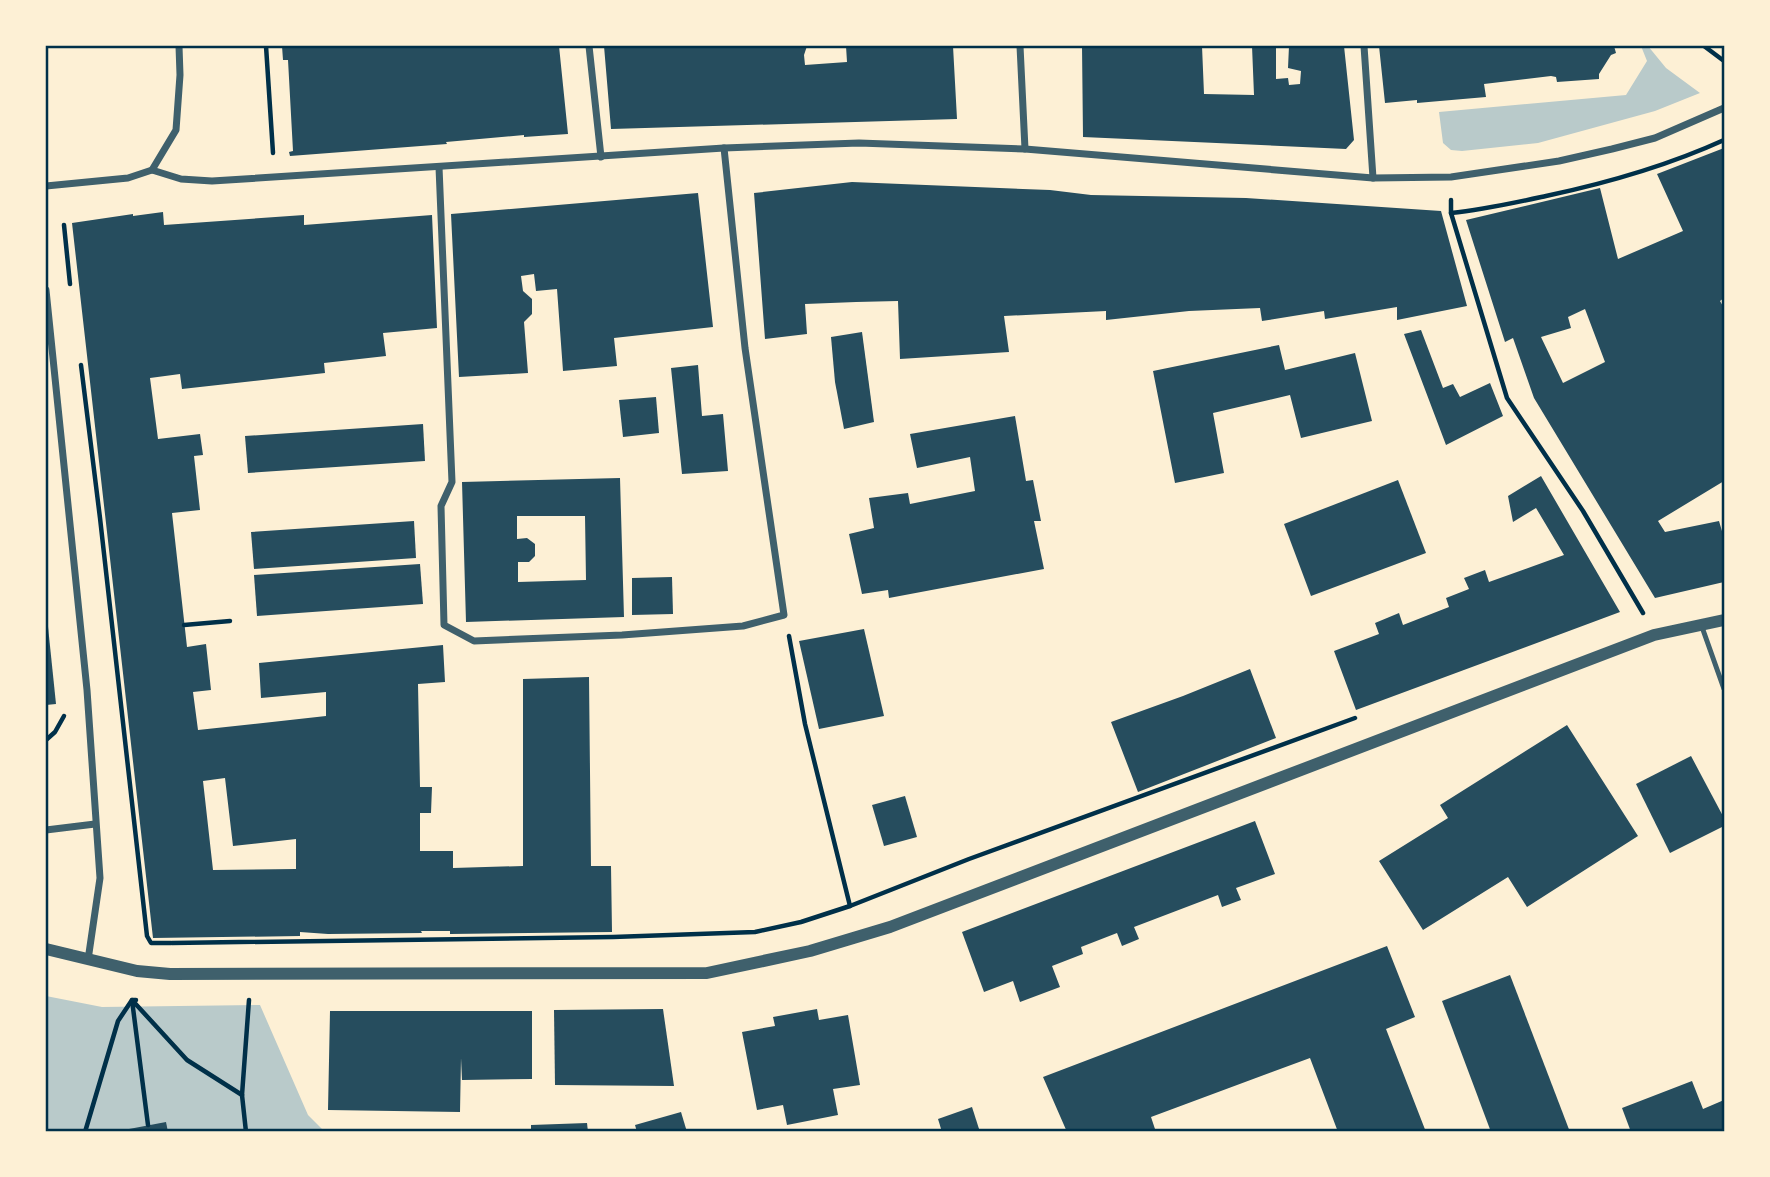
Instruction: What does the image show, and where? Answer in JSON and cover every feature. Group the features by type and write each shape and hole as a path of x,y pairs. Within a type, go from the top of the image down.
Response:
{"street":[{"path":"152,170 176,130 179,46"},
{"path":"589,46 601,157"},
{"path":"1020,46 1025,149"},
{"path":"1364,46 1373,178"},
{"path":"46,186 128,178 152,170 181,179 212,181 724,148 859,143 1025,149 1373,178 1451,177 1559,161 1655,138 1724,108"},
{"path":"439,167 452,482 441,506 444,625 474,641 622,635 743,626 785,615 745,348 724,148"},
{"path":"46,290 87,690 100,878 88,960"},
{"path":"46,949 137,971 170,974 707,973 810,951 890,927 1654,635 1724,620"},
{"path":"46,830 95,824"}],"lane":[{"path":"1701,624 1724,689"}],"path":[{"path":"266,46 274,177"},
{"path":"1704,46 1724,61"},
{"path":"1451,213 1479,210 1612,182 1700,152 1724,140"},
{"path":"1451,177 1451,213 1507,398 1583,511 1654,635"},
{"path":"64,225 71,289"},
{"path":"80,356 115,632 147,936 151,943 613,937 755,932 801,922 850,906 1356,717"},
{"path":"1630,615 1651,607"},
{"path":"785,615 805,724 850,906"},
{"path":"184,625 230,621"},
{"path":"170,974 172,943"},
{"path":"132,1000 187,1060 242,1095"},
{"path":"132,1000 145,1000"},
{"path":"132,1000 148,1125"},
{"path":"85,1132 118,1021 132,1000"},
{"path":"236,1000 250,1000 242,1095 246,1132"}],"shaded area":[{"path":"1641,46 1648,46 1666,68 1700,93 1655,111 1538,143 1462,151 1451,150 1443,143 1439,112 1626,95 1647,61"},
{"path":"46,996 102,1007 260,1005 308,1115 324,1131 46,1131"}],"building":[{"path":"282,46 559,46 568,134 524,135 290,156 289,152 293,151 288,60 283,60"},
{"path":"604,46 807,46 805,65 847,62 846,46 953,46 957,119 611,129"},
{"path":"1082,46 1202,46 1204,94 1254,95 1252,46 1276,46 1276,79 1288,78 1289,85 1300,84 1301,71 1288,68 1289,46 1344,46 1354,140 1346,149 1083,137"},
{"path":"1379,46 1614,46 1616,53 1611,55 1599,74 1599,79 1557,82 1556,77 1551,76 1484,84 1486,97 1385,103"},
{"path":"1724,148 1724,298 1720,301 1724,308 1724,481 1658,521 1665,532 1719,521 1724,538 1724,582 1655,598 1534,398 1513,338 1505,342 1466,220 1600,188 1618,259 1683,231 1657,174","holes":["1585,309 1605,362 1563,383 1541,337 1571,328 1568,317"]},
{"path":"852,182 1050,190 1091,195 1246,198 1441,211 1467,306 1397,320 1397,307 1325,319 1324,311 1262,321 1260,308 1189,311 1106,320 1106,311 1004,316 1009,352 900,359 898,301 805,304 807,334 765,339 754,193"},
{"path":"698,193 713,327 614,338 617,366 563,371 557,289 536,291 534,274 521,276 523,291 532,299 532,314 524,322 528,373 459,377 451,214"},
{"path":"163,212 164,225 304,215 304,225 432,215 437,328 383,333 386,356 324,363 325,373 182,389 180,374 150,378 158,439 200,434 203,455 194,456 200,510 172,513 187,647 206,644 211,690 193,692 198,730 326,716 326,692 261,698 259,663 443,645 445,682 418,684 420,787 432,787 431,813 420,813 420,851 453,851 453,868 523,866 523,679 589,677 591,866 611,866 612,932 300,932 300,936 153,938 72,223","holes":["225,778 233,846 296,839 296,869 213,870 203,781"]},
{"path":"1421,330 1443,388 1453,384 1460,397 1490,383 1503,416 1446,445 1404,334"},
{"path":"862,332 874,422 844,429 835,382 831,337"},
{"path":"1279,345 1285,370 1355,353 1372,421 1301,438 1290,395 1213,413 1224,473 1175,483 1153,371"},
{"path":"698,365 702,416 723,414 728,471 682,474 671,368"},
{"path":"656,397 659,433 623,437 619,400"},
{"path":"1015,416 1026,481 1033,480 1041,521 1034,521 1044,569 889,598 888,590 862,594 849,534 874,528 869,498 908,493 910,504 975,491 970,457 917,468 910,434"},
{"path":"423,424 425,461 248,473 245,436"},
{"path":"1541,476 1620,612 1356,710 1334,651 1379,634 1375,623 1399,613 1403,625 1449,607 1446,598 1469,589 1464,578 1485,570 1489,582 1564,555 1536,508 1513,522 1508,496"},
{"path":"620,478 624,617 466,622 462,482","holes":["517,516 585,516 586,580 518,582 518,562 529,562 535,556 535,544 527,538 517,539"]},
{"path":"1398,480 1426,553 1311,596 1284,524"},
{"path":"414,521 416,558 254,569 251,532"},
{"path":"420,564 423,604 257,616 254,575"},
{"path":"672,577 673,614 632,615 632,578"},
{"path":"46,617 56,704 46,705"},
{"path":"864,629 884,716 819,729 799,641"},
{"path":"1250,669 1276,738 1138,792 1111,722"},
{"path":"1567,725 1638,836 1527,907 1508,877 1423,930 1379,861 1448,818 1440,805"},
{"path":"1691,756 1724,818 1724,826 1670,853 1636,784"},
{"path":"905,796 917,837 884,846 872,805"},
{"path":"1255,821 1275,874 1236,888 1241,900 1222,907 1218,895 1134,927 1139,939 1122,946 1117,933 1081,947 1083,954 1052,966 1060,987 1020,1002 1013,981 984,992 962,932"},
{"path":"1387,946 1415,1017 1386,1029 1426,1132 1338,1132 1310,1058 1151,1117 1156,1132 1067,1132 1043,1077"},
{"path":"1510,975 1570,1132 1491,1132 1442,1001"},
{"path":"663,1009 674,1086 555,1085 554,1010"},
{"path":"817,1009 819,1020 848,1015 860,1085 833,1089 838,1115 787,1125 783,1105 757,1110 742,1032 775,1026 773,1017"},
{"path":"330,1011 532,1011 532,1079 462,1080 461,1058 460,1112 328,1110"},
{"path":"1692,1081 1703,1109 1724,1100 1724,1132 1631,1132 1622,1108"},
{"path":"972,1107 980,1132 942,1132 938,1119"},
{"path":"681,1112 687,1132 637,1132 635,1125"},
{"path":"166,1122 168,1132 129,1132 129,1129"},
{"path":"587,1123 588,1132 531,1132 531,1125"}]}
